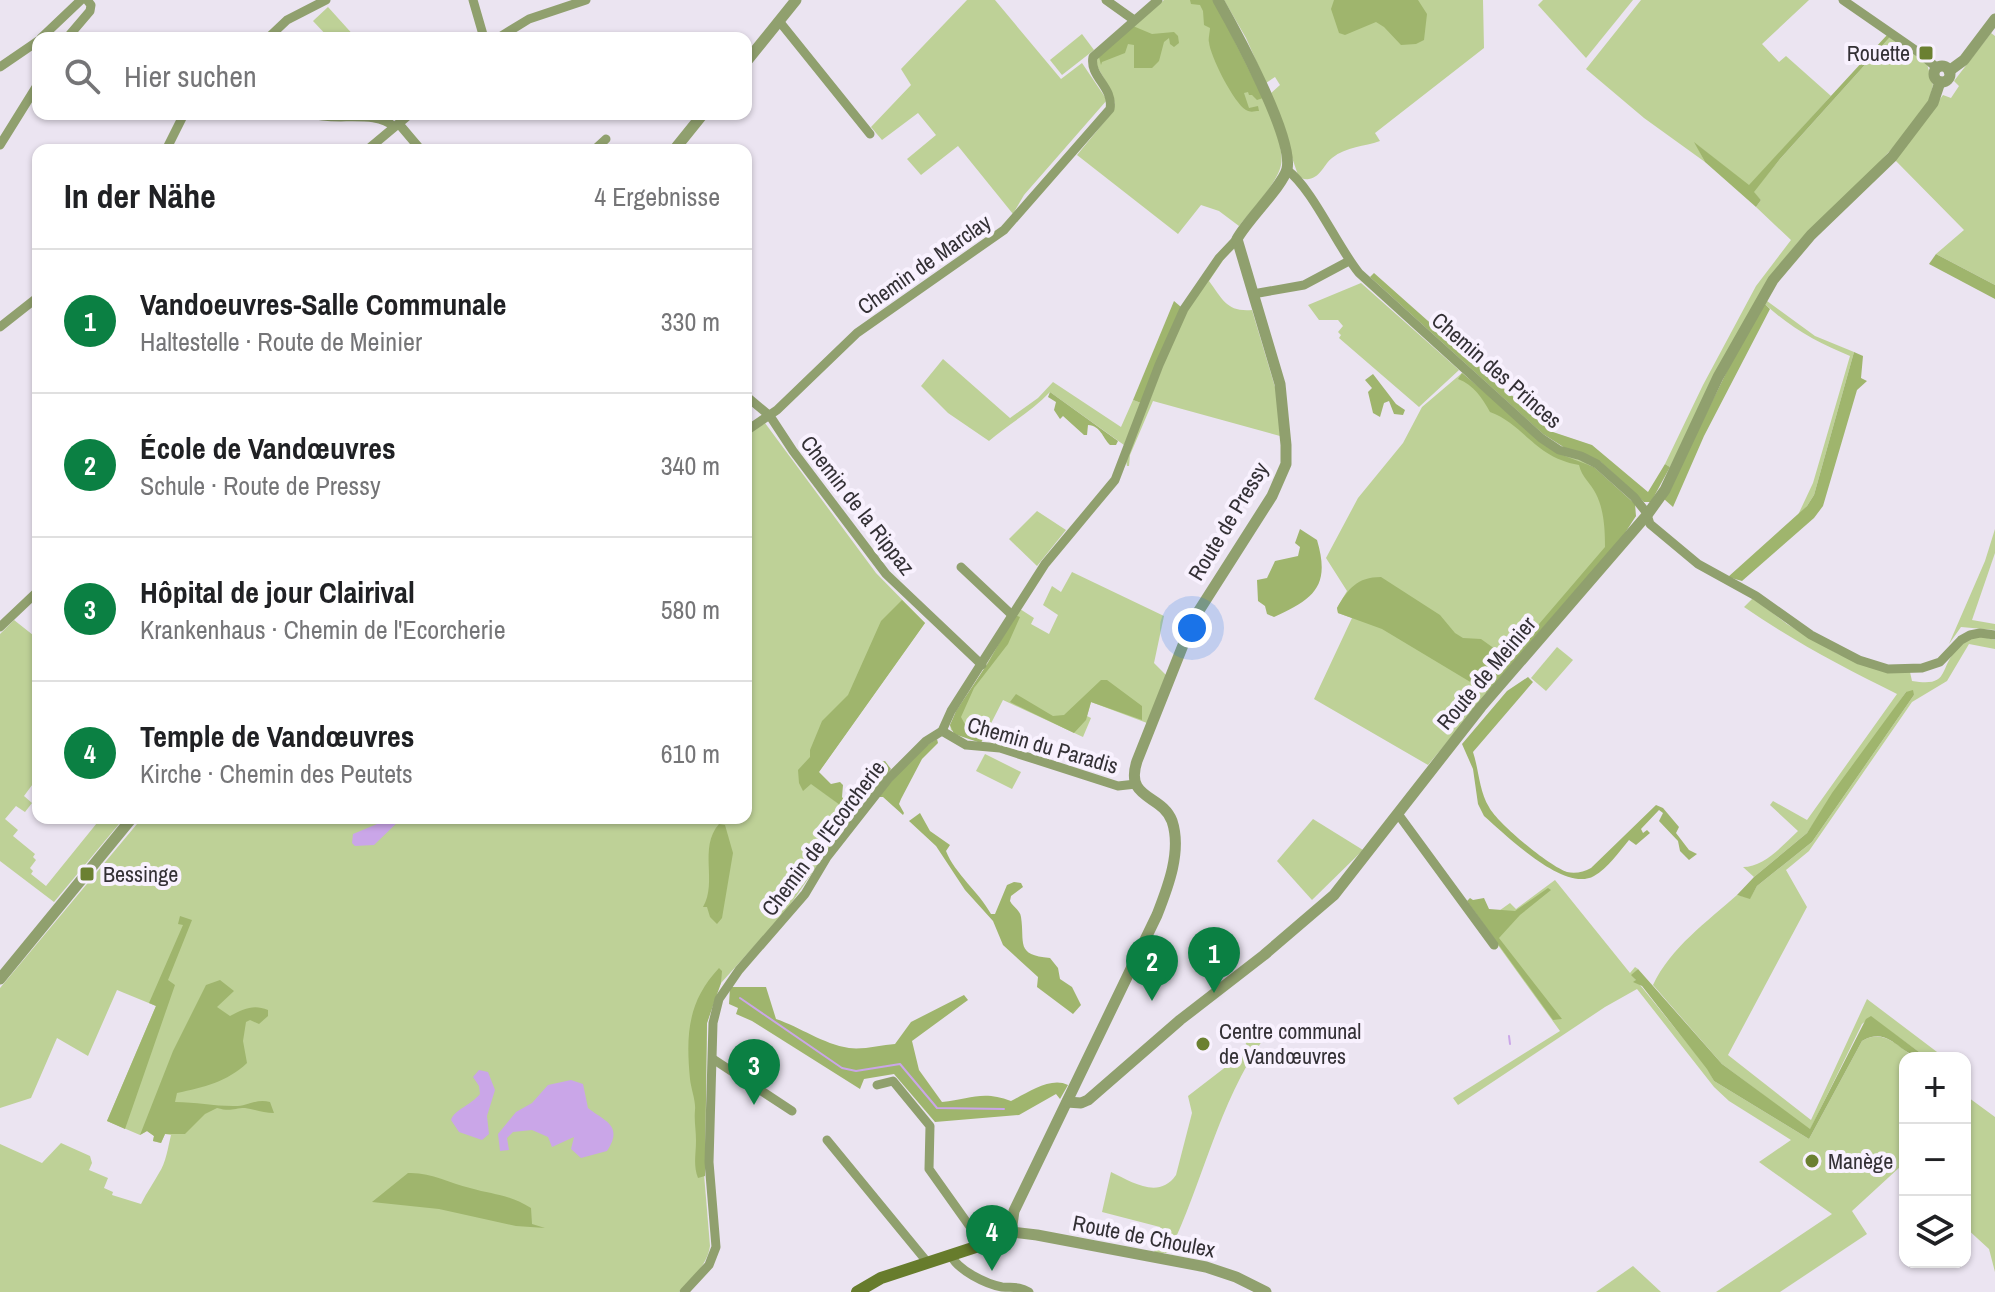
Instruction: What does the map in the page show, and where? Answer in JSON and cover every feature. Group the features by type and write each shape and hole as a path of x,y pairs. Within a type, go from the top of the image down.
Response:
{"main road":[{"path":"857,1292 880,1278 983,1245 1011,1232"}],"street":[{"path":"48,32 84,0 91,5 90,11 72,32"},
{"path":"274,32 287,20 326,0"},
{"path":"473,0 482,32"},
{"path":"508,32 529,19 586,0"},
{"path":"752,55 796,0"},
{"path":"1106,0 1134,20 1158,0"},
{"name":"Chemin des Princes","path":"1218,0 1264,89 1285,150 1287,170 1303,187 1349,261 1533,431 1559,450 1597,464 1634,497 1650,524 1708,571 1756,596 1811,635 1879,667 1904,670 1929,667 1943,660 1961,640 1970,635 1995,635"},
{"path":"1843,0 1943,69 1964,60 1995,19"},
{"name":"Chemin de Marclay","path":"770,416 857,333 980,248 1013,221 1046,178 1108,113 1110,96 1094,72 1092,60 1134,20"},
{"path":"779,21 870,134"},
{"path":"0,67 32,45"},
{"name":"Route de Meinier","path":"1067,1102 1088,1100 1180,1020 1310,918 1344,884 1481,707 1647,515 1665,490 1718,377 1773,280 1811,235 1892,157 1933,103 1940,82 1949,78 1943,69"},
{"path":"0,145 32,94"},
{"path":"169,144 181,120"},
{"path":"381,120 396,126 415,144"},
{"path":"374,144 403,120"},
{"path":"679,144 698,120"},
{"path":"601,144 606,139"},
{"path":"1237,239 1287,170"},
{"name":"Route de Pressy","path":"1136,784 1133,774 1137,761 1193,620 1219,565 1272,496 1286,464 1282,395 1237,239"},
{"name":"Chemin de l'Ecorcherie","path":"684,1292 709,1265 716,1247 710,1182 714,1017 726,987 791,912 827,857 889,778 926,741 942,731 954,706 1052,555 1115,480 1184,309 1219,258 1237,239"},
{"path":"1253,294 1299,287 1349,261"},
{"path":"0,327 32,302"},
{"name":"Chemin de la Rippaz","path":"752,401 770,416 878,564 982,665"},
{"path":"752,427 770,416"},
{"path":"961,567 1012,615"},
{"path":"0,627 32,597"},
{"name":"Chemin du Paradis","path":"942,731 966,745 1000,748 1118,786 1136,784"},
{"path":"1011,1232 1014,1211 1157,915 1172,870 1175,838 1171,819 1136,784"},
{"path":"1398,814 1494,945"},
{"path":"0,979 127,824"},
{"path":"713,1059 792,1111"},
{"path":"877,1085 893,1081 926,1120 931,1132 929,1169 983,1245"},
{"path":"827,1140 928,1263"},
{"name":"Route de Choulex","path":"1011,1232 1201,1266 1236,1277 1266,1292"},
{"path":"951,1255 956,1265 992,1283 1029,1292"}],"green space":[{"path":"967,0 995,0 1061,79 1082,63 1107,100 1024,195 1013,214 958,146 921,175 907,159 936,135 918,113 882,140 871,127 911,85 901,69"},
{"path":"1164,0 1214,0 1256,82 1276,130 1281,150 1279,172 1239,226 1219,211 1201,205 1178,234 1077,155 1110,115 1115,104 1094,61"},
{"path":"1190,0 1214,0 1263,98 1257,100 1248,92 1244,93 1249,108 1258,106 1259,111 1246,110 1229,89 1210,49 1210,28 1204,25 1203,11 1200,5 1191,4"},
{"path":"1224,0 1483,0 1484,48 1375,133 1380,141 1338,154 1317,176 1305,179 1298,175 1270,94 1280,85 1275,77 1266,83 1246,38"},
{"path":"1334,0 1418,0 1427,14 1424,40 1401,45 1376,22 1345,35 1339,33 1331,9"},
{"path":"1543,0 1633,0 1586,58 1538,5"},
{"path":"1641,0 1809,0 1762,44 1779,62 1786,56 1831,96 1749,186 1696,144 1705,162 1644,118 1586,69"},
{"path":"328,7 351,32 323,32 313,21"},
{"path":"1133,26 1152,34 1174,32 1179,43 1174,47 1169,38 1164,42 1159,61 1152,68 1134,68 1134,45 1128,44 1125,53 1101,65 1099,57"},
{"path":"1991,33 1995,36 1995,285 1936,254 1964,230 1895,160 1943,95 1951,98 1959,86 1954,81"},
{"path":"1082,34 1094,50 1062,75 1050,60"},
{"path":"1887,35 1890,37 1754,192 1761,200 1756,207 1705,162 1694,142 1749,185"},
{"path":"1890,37 1927,64 1933,85 1929,101 1898,142 1856,188 1799,241 1771,275 1670,467 1665,464 1703,385 1756,286 1791,240 1756,207 1761,200 1753,192"},
{"path":"1235,248 1209,281 1231,307 1252,310 1278,397 1280,436 1153,401 1127,466 1126,461 1174,337 1196,294 1227,252"},
{"path":"1936,254 1995,285 1995,299 1929,264"},
{"path":"1374,273 1553,432 1592,445 1648,492 1665,464 1670,467 1651,502 1644,502 1601,462 1565,448 1543,434 1370,277"},
{"path":"1361,283 1459,370 1419,407 1339,338 1341,335 1338,332 1343,326 1338,320 1319,320 1308,305"},
{"path":"1174,301 1181,307 1141,403 1133,400"},
{"path":"1767,301 1815,336 1854,352 1814,495 1798,515 1813,483 1850,356 1794,327 1764,303"},
{"path":"1764,303 1770,309 1704,436 1673,507 1664,499"},
{"path":"1854,352 1863,356 1861,378 1867,381 1857,390 1823,506 1814,518 1742,581 1728,577 1807,506 1814,495"},
{"path":"943,359 1010,418 1038,398 1053,382 1121,427 1133,400 1141,403 1124,445 1050,392 989,441 948,413 921,386"},
{"path":"1462,373 1557,453 1586,462 1636,516 1428,765 1314,699 1352,618 1338,613 1337,608 1347,591 1326,558 1358,498 1403,443 1422,407"},
{"path":"1462,373 1557,453 1594,467 1635,504 1636,516 1623,536 1487,692 1382,629 1338,613 1337,608 1354,585 1381,577 1440,615 1455,633 1463,638 1481,639 1509,659 1605,547 1601,506 1579,465 1551,455 1490,412 1473,388 1458,379"},
{"path":"1373,374 1396,404 1405,410 1403,415 1394,414 1389,401 1384,403 1380,417 1373,413 1368,392 1372,388 1365,380"},
{"path":"1050,392 1118,441 1116,445 1110,445 1092,426 1088,425 1087,435 1084,435 1063,416 1060,419 1054,410 1056,402 1048,397"},
{"path":"765,423 876,573 925,623 811,783 855,816 786,911 721,983 712,1005 707,1023 703,1162 710,1246 706,1260 694,1277 679,1292 0,1292 0,1144 42,1163 61,1143 90,1156 92,1163 89,1170 108,1178 104,1188 113,1192 112,1195 141,1204 165,1160 171,1135 165,1134 161,1143 153,1141 154,1136 147,1131 140,1135 107,1121 156,1006 117,990 88,1056 57,1038 31,1098 0,1108 0,988 137,824 752,824 752,431"},
{"path":"1037,511 1066,530 1037,566 1009,539"},
{"path":"1300,529 1317,540 1322,569 1320,580 1308,597 1274,617 1267,614 1265,606 1258,601 1257,580 1267,578 1275,561 1298,556 1300,547 1295,543"},
{"path":"1995,529 1995,553 1972,620 1995,624 1995,630 1961,627 1949,644 1985,561"},
{"path":"1072,572 1164,616 1154,663 1166,675 1147,723 1091,702 1087,716 1091,718 1083,737 1003,700 981,743 951,730 950,725 1020,609 1034,618 1031,624 1049,634 1058,615 1043,605 1052,586 1061,592"},
{"path":"1753,598 1787,624 1838,654 1910,672 1912,681 1932,682 1938,679 1955,651 1976,635 1995,640 1995,649 1969,644 1947,681 1912,702 1809,851 1786,870 1807,907 1728,1055 1811,1120 1867,999 1937,1052 1919,1052 1871,1017 1862,1024 1810,1130 1722,1064 1653,985 1670,959 1702,925 1737,895 1750,898 1757,886 1812,842 1914,695 1906,692 1807,833 1754,877 1743,867 1766,859 1798,831 1770,805 1773,801 1807,820 1897,694 1819,654 1744,607"},
{"path":"902,600 925,623 819,772 831,784 840,782 843,785 842,797 849,806 856,802 850,795 866,790 882,775 883,766 876,763 885,761 891,769 855,816 811,784 803,791 798,770 810,757 822,721 848,695 881,621"},
{"path":"1015,615 1020,617 1008,644 974,688 961,717 968,730 984,734 981,743 954,734 950,725 956,711"},
{"path":"14,620 32,634 32,785 24,796 32,803 25,812 16,806 5,819 18,830 13,836 35,854 31,874 46,886 96,824 119,824 54,902 0,861 0,634"},
{"path":"1557,647 1573,660 1546,691 1531,678"},
{"path":"1528,677 1533,682 1473,752 1486,801 1502,823 1548,862 1576,873 1591,868 1656,805 1663,808 1679,827 1676,833 1689,850 1697,854 1689,860 1680,851 1678,841 1659,821 1663,813 1659,810 1641,829 1643,833 1647,830 1650,833 1636,845 1629,840 1604,869 1582,879 1567,876 1536,860 1484,816 1478,804 1473,769 1462,744 1507,691"},
{"path":"1101,680 1107,680 1142,706 1142,720 1091,702 1086,720 1074,733 1010,702 1016,694 1053,716 1064,715"},
{"path":"1913,690 1914,695 1812,842 1757,886 1750,899 1737,895 1807,833 1832,793 1906,692"},
{"path":"937,739 938,743 922,759 901,799 899,804 903,815 883,797 877,797 921,749"},
{"path":"985,754 1021,772 1012,789 976,771"},
{"path":"920,813 930,831 950,845 946,851 950,859 991,914 995,914 1007,885 1021,883 1023,887 1011,896 1010,901 1020,915 1024,946 1031,954 1050,958 1058,968 1060,979 1072,987 1081,1005 1073,1014 1037,987 1038,977 1003,945 993,921 965,890 936,846 909,821"},
{"path":"1313,819 1363,850 1312,900 1277,861"},
{"path":"719,824 725,825 733,853 722,918 717,924 710,917 707,907 703,907 709,887 710,844"},
{"path":"1555,880 1630,973 1635,967 1638,969 1632,975 1708,1069 1714,1081 1809,1139 1862,1041 1877,1036 1907,1052 1899,1052 1899,1168 1852,1211 1867,1234 1780,1292 1716,1292 1832,1214 1759,1162 1791,1140 1729,1101 1714,1087 1637,989 1458,1105 1453,1098 1560,1031 1482,923 1510,903 1516,909"},
{"path":"1548,888 1551,890 1520,915 1499,938 1562,1019 1553,1020 1467,901 1470,898 1484,898 1489,909 1515,911"},
{"path":"180,916 192,920 168,980 175,985 125,1129 107,1121 156,1006 149,1003 183,925 178,924"},
{"path":"719,968 722,971 721,983 707,1023 705,1176 698,1178 689,1034 700,994"},
{"path":"1638,969 1722,1064 1810,1129 1866,1019 1871,1016 1919,1052 1908,1052 1880,1036 1862,1041 1809,1139 1714,1081 1642,986 1633,982 1636,980 1631,975"},
{"path":"220,980 234,991 217,1007 230,1016 258,1007 268,1010 268,1016 259,1024 250,1020 246,1022 243,1041 247,1063 223,1079 177,1093 175,1102 238,1106 265,1101 270,1102 274,1113 245,1108 217,1108 205,1114 185,1134 165,1134 161,1143 153,1141 154,1136 147,1131 140,1135 173,1051 206,985"},
{"path":"730,987 766,987 776,1019 830,1043 854,1048 895,1044 911,1022 964,995 968,1000 912,1041 919,1070 942,1102 984,1096 1011,1101 1047,1084 1068,1085 1060,1099 1056,1094 1019,1115 935,1122 894,1074 864,1079 860,1089 736,1014 738,1008 729,1004"},
{"path":"1264,1033 1223,1116 1169,1253 1154,1253 1160,1227 1102,1212 1111,1172 1145,1187 1154,1188 1169,1182 1176,1175 1192,1113 1188,1096 1249,1049 1245,1042"},
{"path":"1971,1099 1995,1117 1995,1272 1989,1249 1971,1232"},
{"path":"408,1173 432,1176 516,1200 531,1208 532,1224 545,1228 516,1226 439,1209 372,1202"},
{"path":"1633,1266 1661,1292 1596,1292"}],"shaded area":[{"path":"377,824 396,824 374,845 355,846 352,843 353,834"},
{"path":"479,1070 488,1072 495,1090 487,1116 489,1134 482,1140 459,1132 451,1120 480,1094 473,1077"},
{"path":"571,1080 583,1084 588,1108 613,1129 612,1142 607,1151 581,1158 571,1149 574,1137 552,1147 548,1137 532,1130 513,1132 507,1138 509,1150 500,1151 498,1134 516,1112 532,1103 548,1085"}],"waterway":[{"path":"740,998 842,1068 856,1071 900,1064 937,1108 1004,1109"},
{"path":"1509,1036 1510,1044"}],"place":[{"name":"Rouette","path":"1926,53"},
{"name":"Bessinge","path":"87,874"},
{"name":"Vandoeuvres-Salle Communale","path":"1214,993"},
{"name":"École de Vandœuvres","path":"1152,1001"},
{"name":"Centre communal de Vandœuvres","path":"1203,1044"},
{"name":"Hôpital de jour Clairival","path":"754,1105"},
{"name":"Manège","path":"1812,1161"},
{"name":"Temple de Vandœuvres","path":"992,1271"}]}
